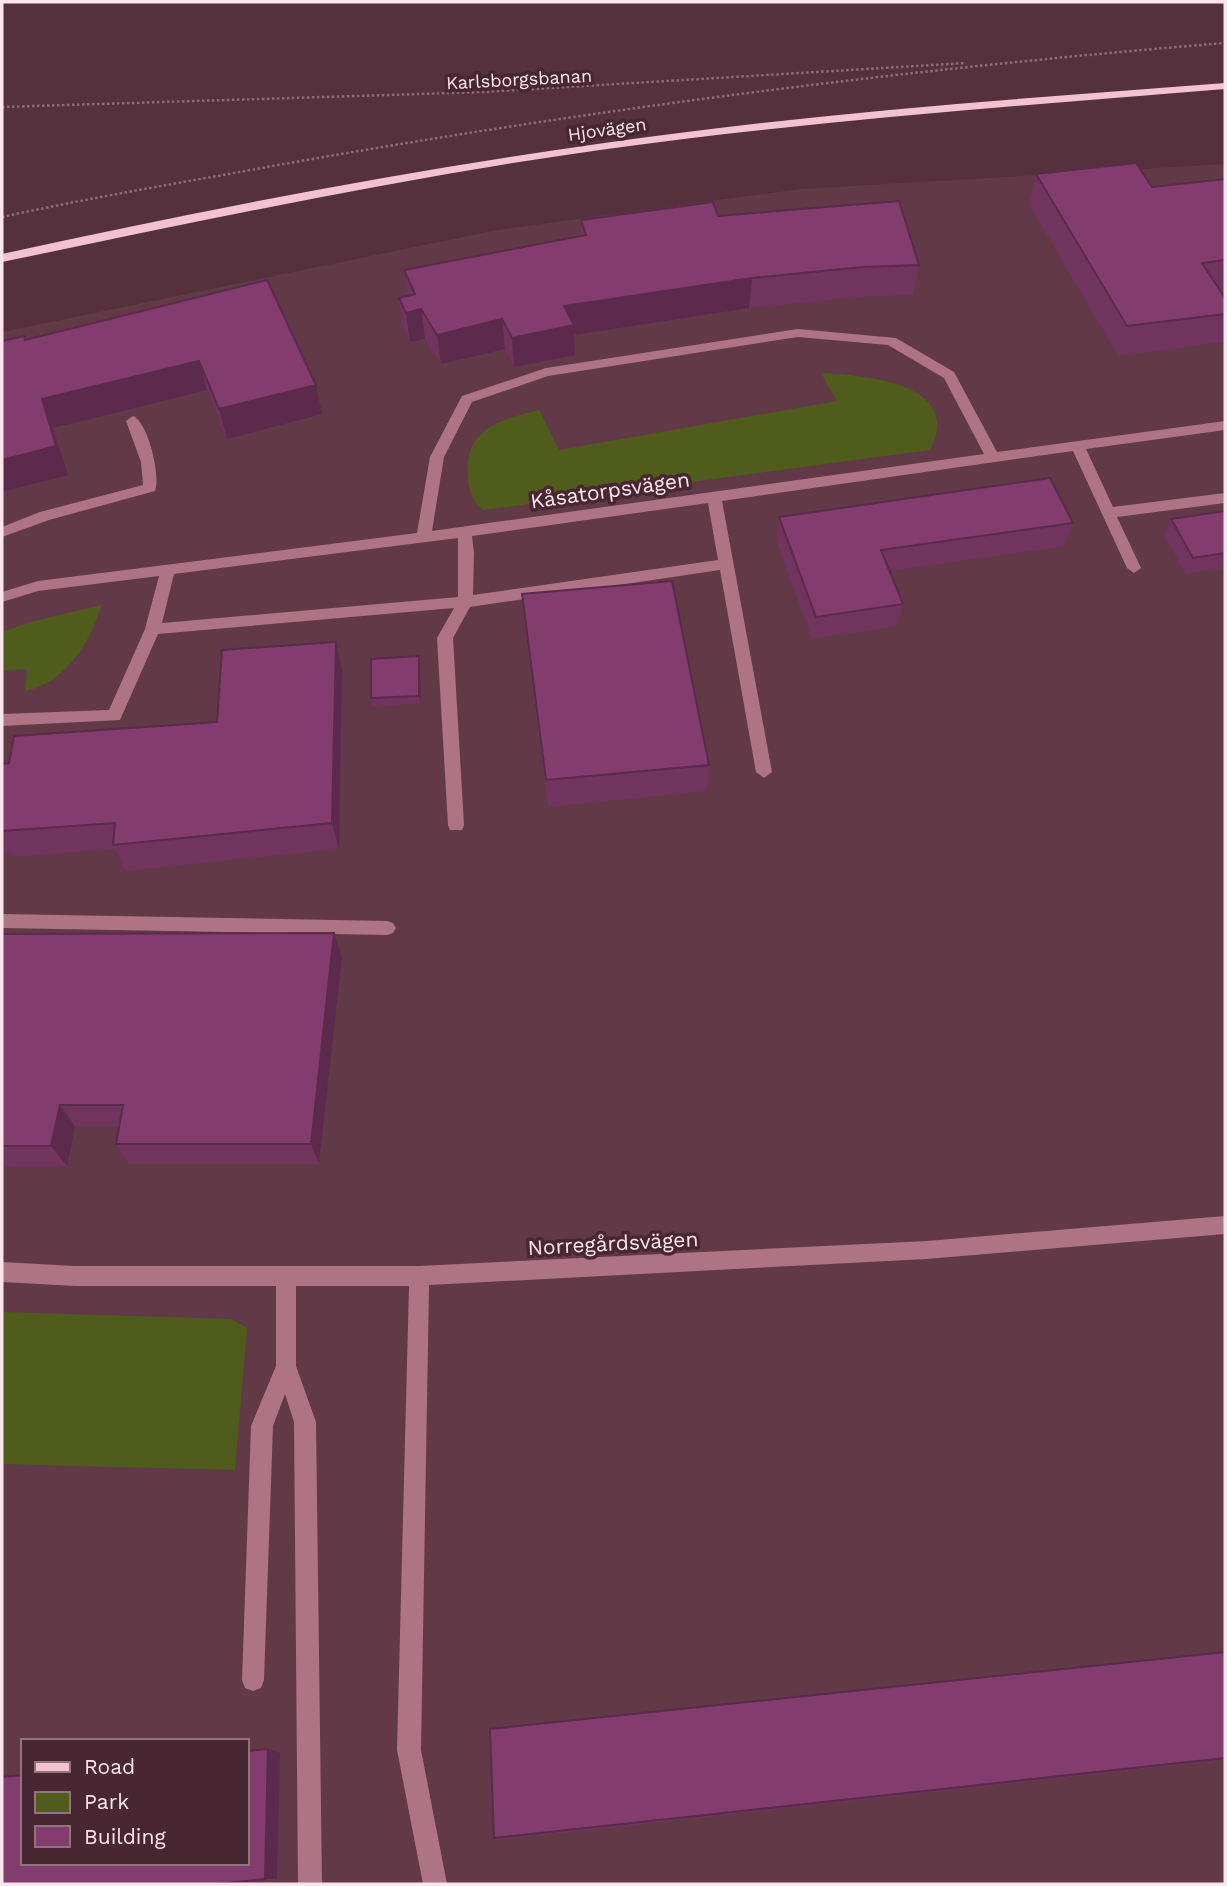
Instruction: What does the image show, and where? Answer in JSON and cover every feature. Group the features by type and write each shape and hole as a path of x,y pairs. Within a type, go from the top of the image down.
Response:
{"main road":[{"name":"Hjovägen","path":"2,258 147,225 422,173 688,135 934,110 1225,86"}],"street":[{"path":"424,537 437,457 467,399 546,372 798,333 891,341 949,375 992,457"},
{"path":"2,532 45,516 150,488 152,475 147,454 133,421"},
{"name":"Kåsatorpsvägen","path":"2,597 38,586 464,532 1225,425"},
{"path":"1077,445 1134,568"},
{"path":"714,496 764,772"},
{"path":"1109,513 1225,498"},
{"path":"456,825 445,638 465,602 467,553 464,532"},
{"path":"153,629 465,602 727,564"},
{"path":"2,720 114,716 153,629 168,570"},
{"path":"2,921 387,928"},
{"name":"Norregårdsvägen","path":"2,1272 75,1276 419,1276 927,1250 1225,1225"},
{"path":"286,1276 286,1366 304,1422 310,1884"},
{"path":"419,1276 409,1750 435,1884"},
{"path":"253,1679 262,1426 286,1366"}],"path":[{"name":"Karlsborgsbanan","path":"2,107 338,101 491,93 730,80 1225,43"}],"shaded area":[{"path":"1225,164 1225,1884 2,1884 2,332 497,230 800,189"}],"green space":[{"path":"821,373 884,381 905,387 922,397 934,410 937,428 930,450 483,510 471,495 468,460 472,447 478,437 499,422 539,410 559,450 837,401"},
{"path":"101,605 83,646 64,670 52,680 25,691 27,669 2,671 2,632 30,622"},
{"path":"2,1312 231,1319 247,1328 235,1470 2,1464"}],"building":[{"path":"1136,163 1152,187 1225,179 1225,260 1202,263 1225,298 1225,314 1127,326 1036,174"},
{"path":"899,201 919,265 863,267 752,278 564,306 574,325 512,338 502,319 437,335 421,309 406,313 399,298 415,294 404,270 586,235 581,220 713,202 718,216"},
{"path":"267,280 316,385 219,409 199,361 42,399 56,446 2,460 2,341 24,336 25,340"},
{"path":"1050,478 1073,523 881,550 903,604 816,617 779,517"},
{"path":"1225,511 1225,553 1193,558 1171,519"},
{"path":"672,581 709,765 546,780 522,594"},
{"path":"336,642 332,823 113,845 115,823 2,831 2,764 9,763 14,736 217,722 222,650"},
{"path":"419,656 419,696 371,698 371,659"},
{"path":"334,933 311,1144 116,1144 123,1105 60,1105 51,1146 2,1146 2,934"},
{"path":"1225,1652 1225,1758 494,1838 490,1729"},
{"path":"268,1749 265,1879 215,1884 2,1884 2,1777 21,1775 21,1865 248,1865 248,1751"}]}
